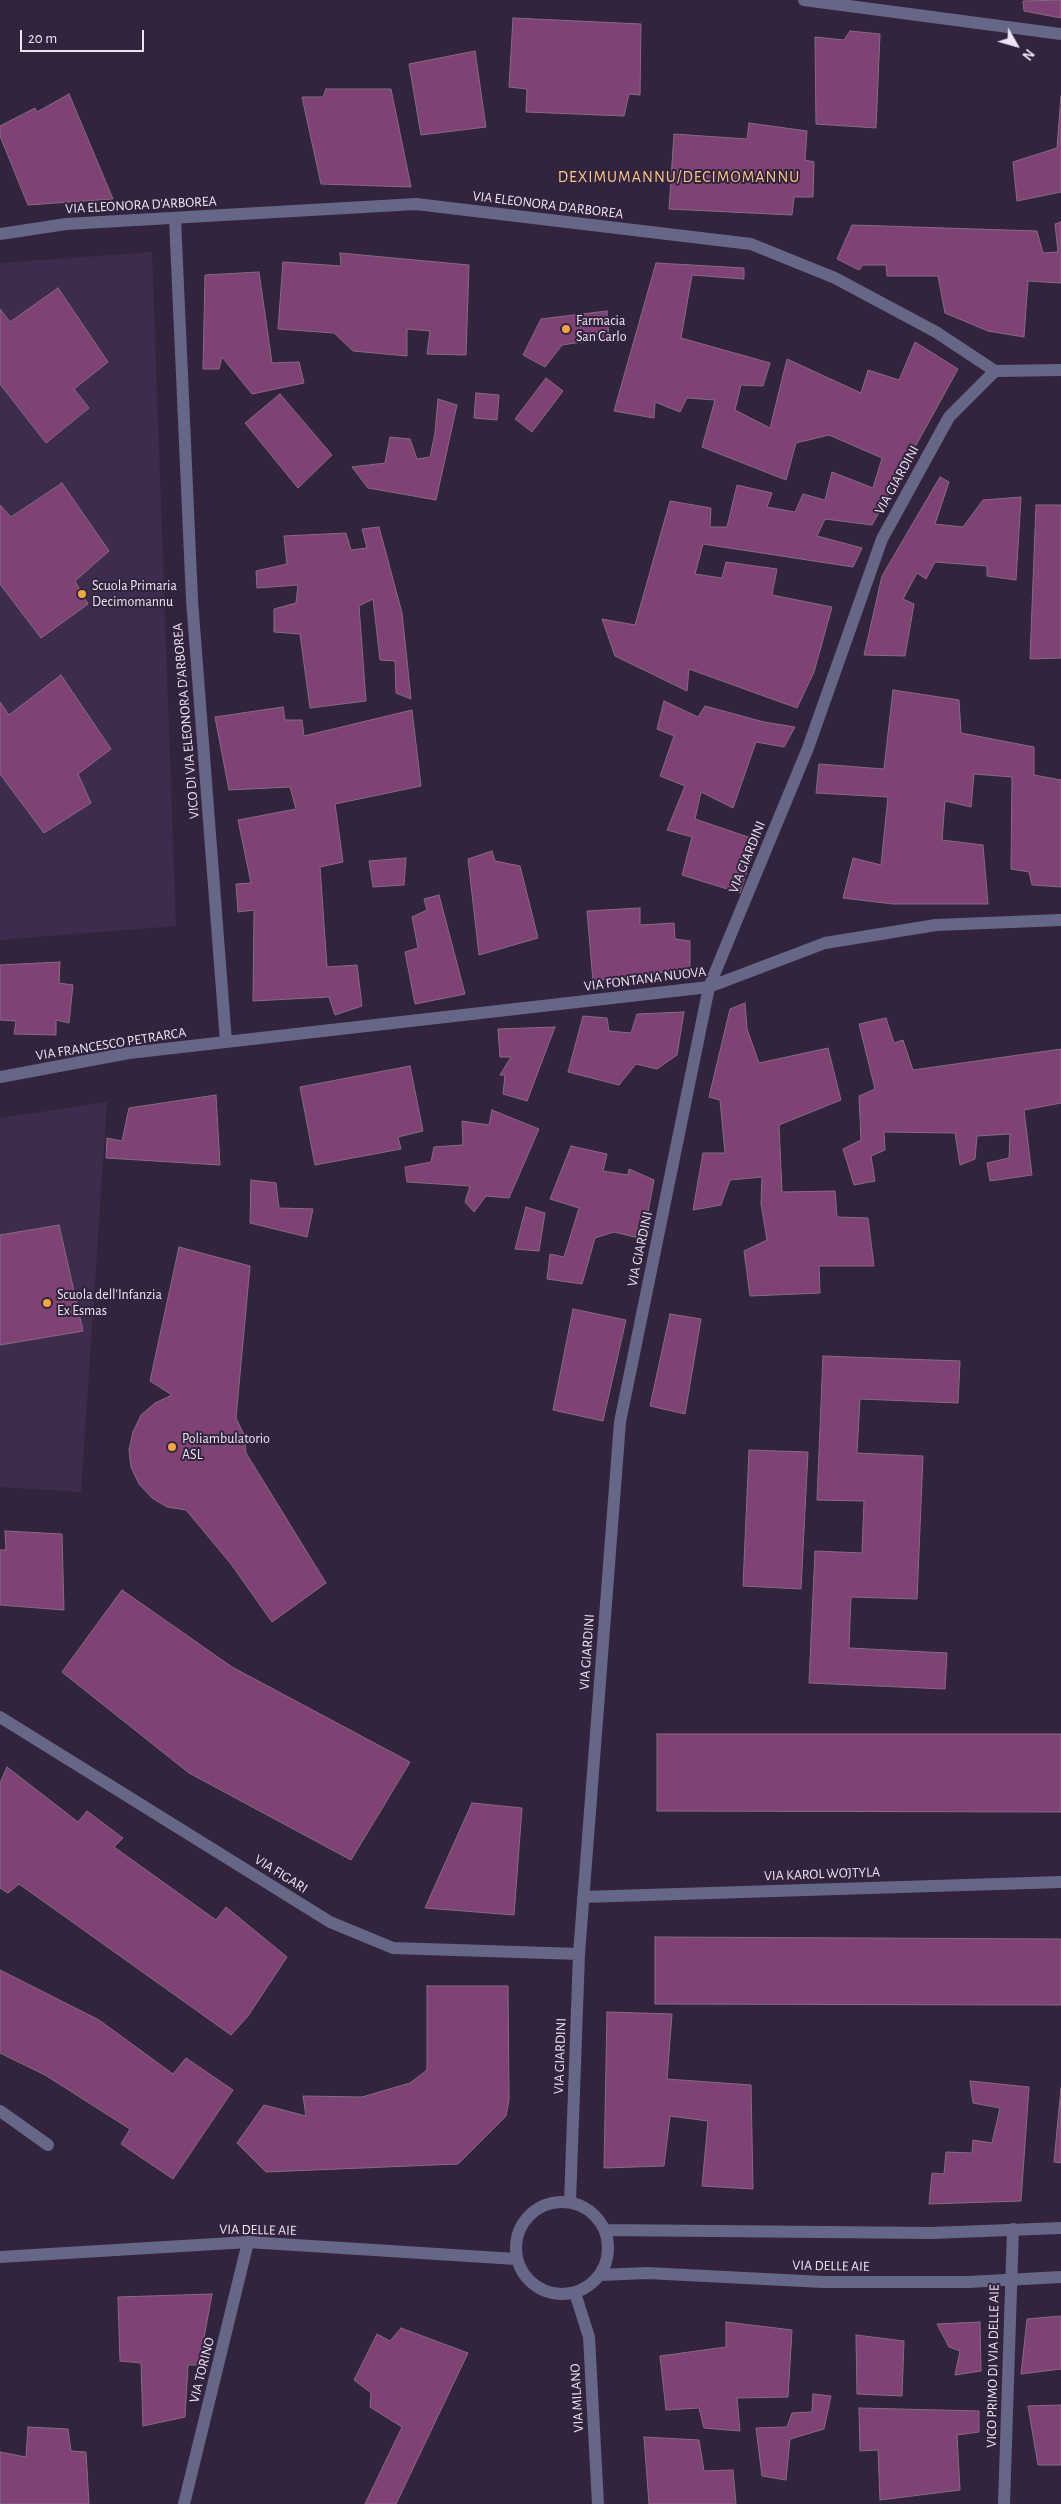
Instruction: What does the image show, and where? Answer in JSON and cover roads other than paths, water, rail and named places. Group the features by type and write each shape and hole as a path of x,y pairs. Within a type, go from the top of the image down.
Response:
{"street":[{"path":"804,0 1061,34"},
{"name":"VIA ELEONORA D'ARBOREA","path":"0,234 66,224 416,204 751,244 835,278 936,332 995,371"},
{"name":"VICO DI VIA ELEONORA D'ARBOREA","path":"175,218 192,600 226,1042"},
{"path":"995,371 1061,370"},
{"name":"VIA GIARDINI","path":"570,2202 579,1954 620,1422 709,988 808,748 882,539 949,417 995,371"},
{"name":"VIA FONTANA NUOVA","path":"226,1042 709,988 826,943 936,925 1061,920"},
{"name":"VIA FRANCESCO PETRARCA","path":"0,1077 128,1053 226,1042"},
{"name":"VIA FIGARI","path":"0,1717 330,1922 393,1948 579,1954"},
{"name":"VIA KAROL WOJTYLA","path":"583,1897 1061,1882"},
{"path":"0,2112 48,2146"},
{"path":"554,2202 570,2202 584,2207 597,2216 605,2230 608,2245 607,2260 600,2275 589,2286 576,2293 560,2294 546,2291 533,2284 523,2273 516,2259 516,2244 520,2229 528,2217 540,2207 554,2202"},
{"path":"605,2230 931,2233 1061,2228"},
{"name":"VICO PRIMO DI VIA DELLE AIE","path":"1004,2504 1013,2229"},
{"name":"VIA DELLE AIE","path":"0,2257 248,2242 516,2259"},
{"name":"VIA TORINO","path":"184,2504 248,2242"},
{"name":"VIA DELLE AIE","path":"600,2275 647,2273 823,2282 968,2282 1061,2276"},
{"name":"VIA MILANO","path":"576,2293 589,2337 598,2504"}],"place":[{"name":"Farmacia San Carlo","path":"566,329"},
{"name":"Scuola Primaria Decimomannu","path":"82,594"},
{"name":"Scuola dell'Infanzia Ex Esmas","path":"47,1303"},
{"name":"Poliambulatorio ASL","path":"172,1447"}],"district":[{"name":"DEXIMUMANNU/DECIMOMANNU","path":"679,177"}]}
